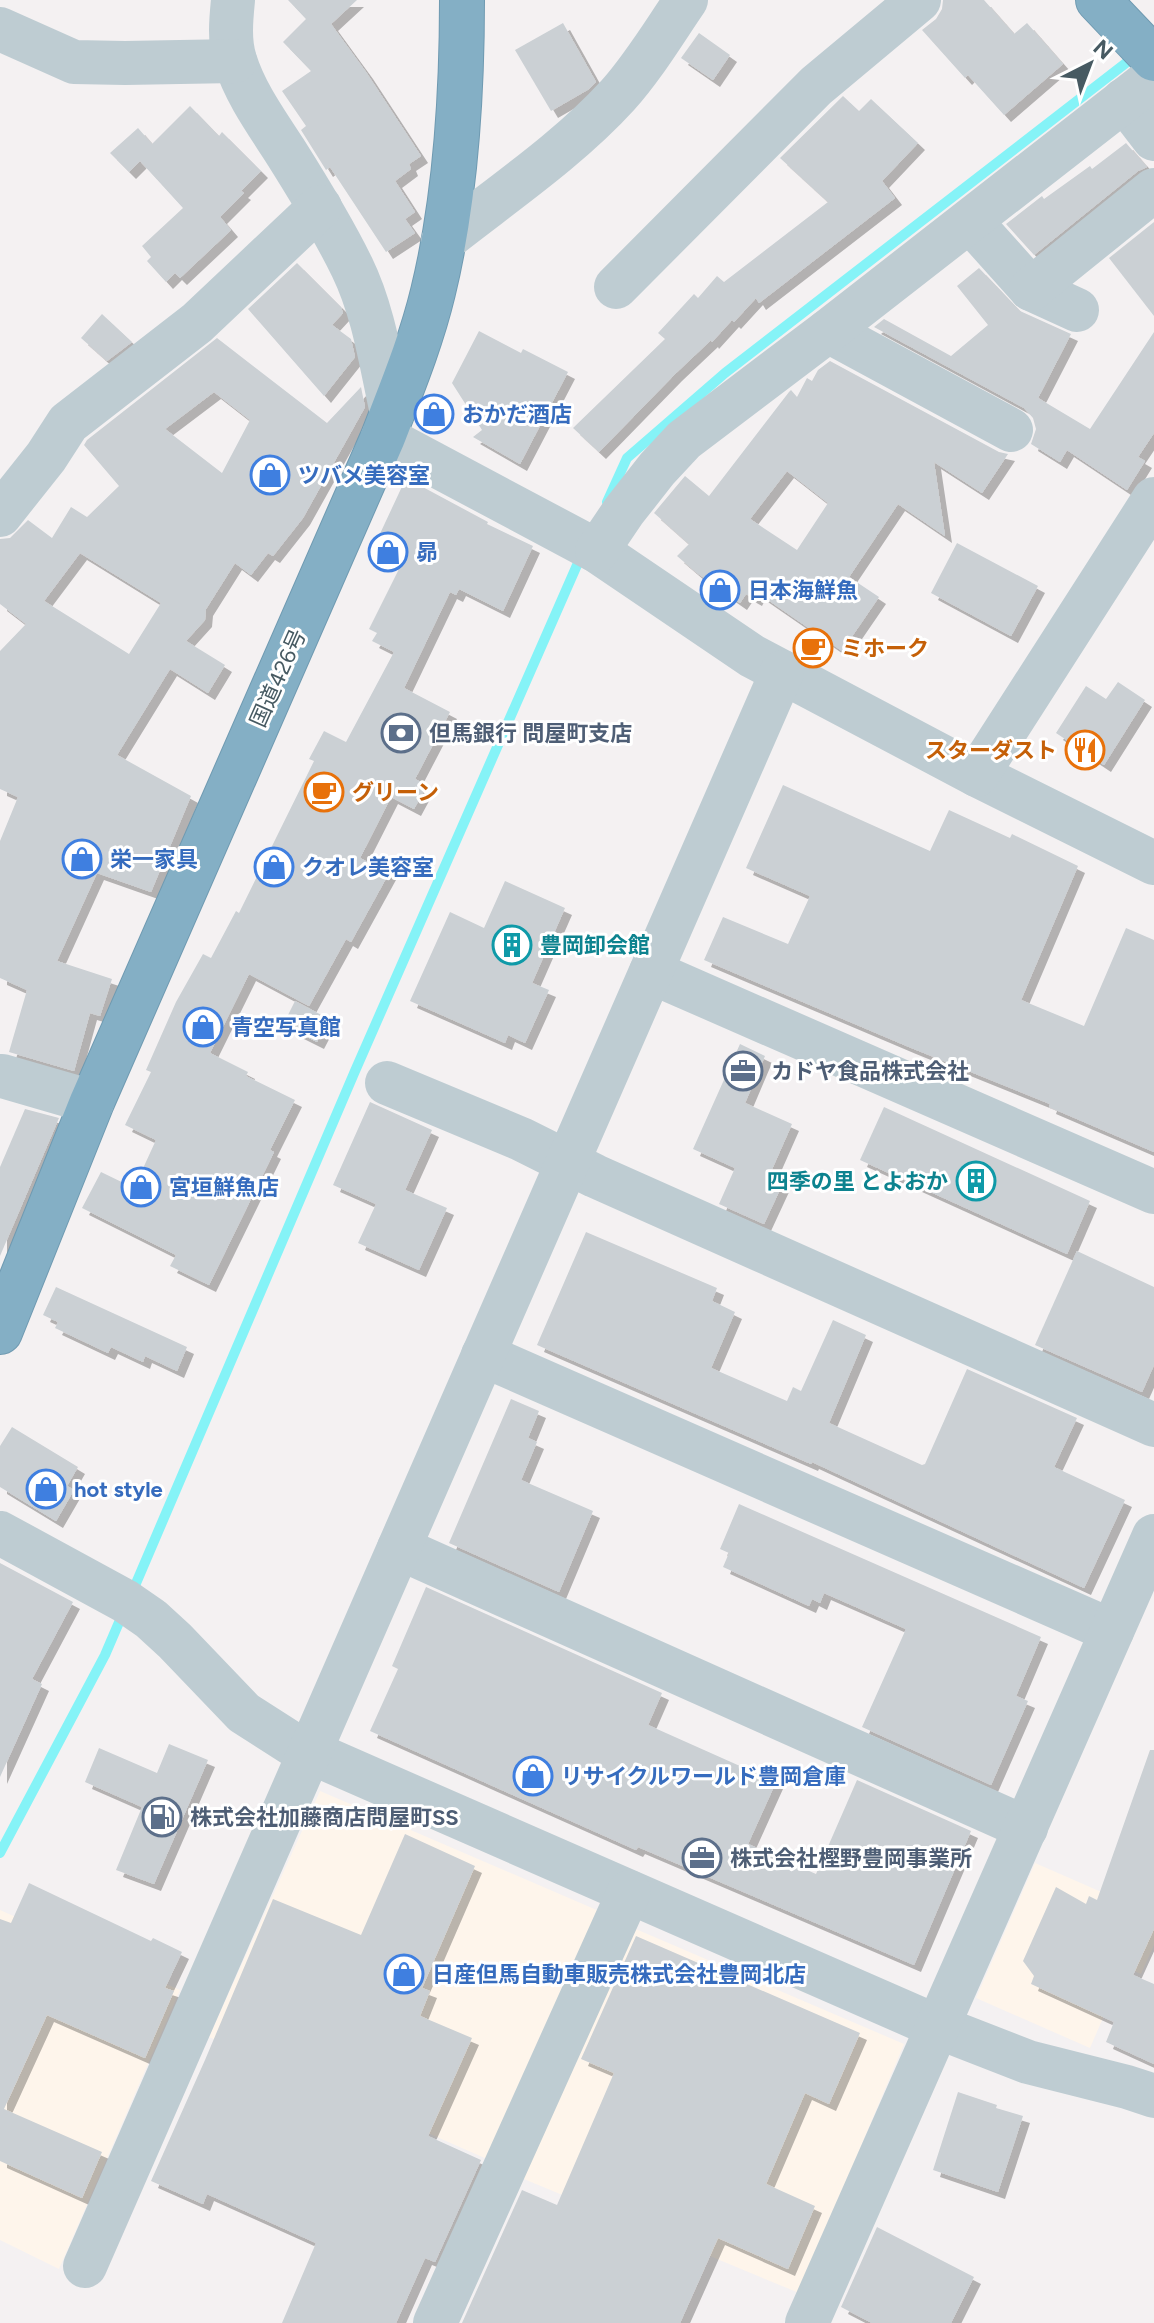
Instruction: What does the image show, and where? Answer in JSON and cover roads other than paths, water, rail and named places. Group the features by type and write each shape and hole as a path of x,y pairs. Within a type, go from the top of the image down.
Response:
{"highway":[{"name":"国道426号","path":"0,1332 92,1102 388,425 422,329 443,241 459,113 462,0"},
{"path":"1098,0 1142,46"}],"street":[{"path":"233,0 231,34 235,61 266,122 320,207 364,297 388,425 537,519 597,551 752,656 977,775 1154,863"},
{"path":"443,241 595,118 640,68 686,0"},
{"path":"616,287 816,86 919,0"},
{"path":"0,29 74,62 235,61"},
{"path":"597,551 624,511 684,440 1139,89 1154,139"},
{"path":"1031,289 1154,190"},
{"path":"0,515 46,457 68,423 197,323 320,207"},
{"path":"970,221 1031,289 1077,310"},
{"path":"828,331 1011,430"},
{"path":"977,775 1154,499"},
{"path":"85,2266 782,672"},
{"path":"651,972 1154,1192"},
{"path":"1,1082 92,1102"},
{"path":"387,1083 521,1139 567,1163 1154,1425"},
{"path":"483,1355 1112,1631"},
{"path":"0,1533 125,1601 175,1641 244,1713 268,1730 310,1752 938,2027 1028,2062 1140,2092"},
{"path":"807,2323 1154,1536"},
{"path":"399,1548 1026,1828"},
{"path":"435,2323 629,1892"}],"waterway":[{"path":"607,502 627,458 725,373 1135,56"},
{"path":"131,1595 355,1071 581,556"},
{"path":"0,1853 105,1655 123,1613"}],"place":[{"name":"おかだ酒店","path":"434,414"},
{"name":"ツバメ美容室","path":"270,475"},
{"name":"昴","path":"388,552"},
{"name":"日本海鮮魚","path":"720,590"},
{"name":"ミホーク","path":"813,648"},
{"name":"但馬銀行 問屋町支店","path":"401,733"},
{"name":"スターダスト","path":"1085,750"},
{"name":"グリーン","path":"324,792"},
{"name":"栄一家具","path":"82,859"},
{"name":"クオレ美容室","path":"274,867"},
{"name":"豊岡卸会館","path":"512,945"},
{"name":"青空写真館","path":"203,1027"},
{"name":"カドヤ食品株式会社","path":"743,1071"},
{"name":"四季の里 とよおか","path":"976,1181"},
{"name":"宮垣鮮魚店","path":"141,1187"},
{"name":"hot style","path":"46,1489"},
{"name":"リサイクルワールド豊岡倉庫","path":"533,1776"},
{"name":"株式会社加藤商店問屋町SS","path":"162,1817"},
{"name":"株式会社樫野豊岡事業所","path":"702,1858"},
{"name":"日産但馬自動車販売株式会社豊岡北店","path":"404,1974"}]}
